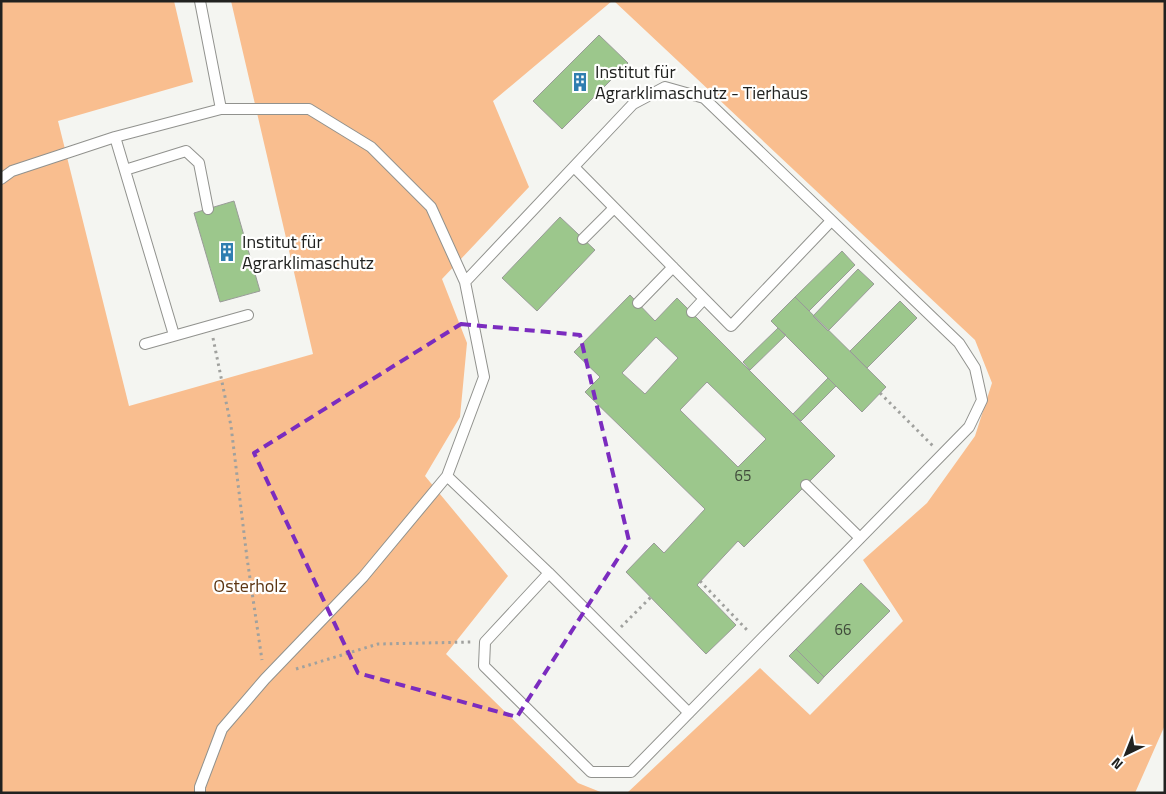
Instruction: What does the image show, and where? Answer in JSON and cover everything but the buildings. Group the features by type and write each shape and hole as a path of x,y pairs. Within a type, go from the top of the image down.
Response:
{"lane":[{"path":"200,1 221,109"},
{"path":"465,282 633,104 665,87 704,98 960,343 975,368 982,400 970,427 631,772 591,772 484,666 485,642 549,573"},
{"path":"1,179 12,171 115,137 221,109 309,110 371,147 432,207 465,282 484,377 447,476 363,577 265,679 222,729 200,787 200,793"},
{"path":"115,137 174,335"},
{"path":"125,170 186,151 199,162 208,209"},
{"path":"574,167 731,326 831,220"},
{"path":"583,238 614,208"},
{"path":"638,304 673,267"},
{"path":"692,312 704,299"},
{"path":"144,344 248,315"},
{"path":"447,476 549,573 689,713"},
{"path":"806,485 860,538"}],"path":[{"path":"210,325 231,426 247,558 265,679"},
{"path":"880,393 942,455"},
{"path":"700,581 759,642"},
{"path":"612,635 650,597"},
{"path":"293,670 378,644 485,642"}],"highlighted area":[{"path":"461,324 580,335 629,541 517,717 358,673 254,453"}],"green space":[{"name":"Osterholz","path":"1,1 174,1 193,82 58,121 129,406 313,354 231,1 612,1 493,101 529,187 442,279 467,343 460,417 425,476 508,576 446,654 578,783 603,793 1,793"},
{"path":"614,1 1165,1 1165,725 1135,793 627,793 760,668 810,715 903,621 863,560 927,503 975,436 992,383 975,340"}],"place":[{"name":"Institut für Agrarklimaschutz - Tierhaus","path":"580,82"},
{"name":"Institut für Agrarklimaschutz","path":"227,252"}]}
